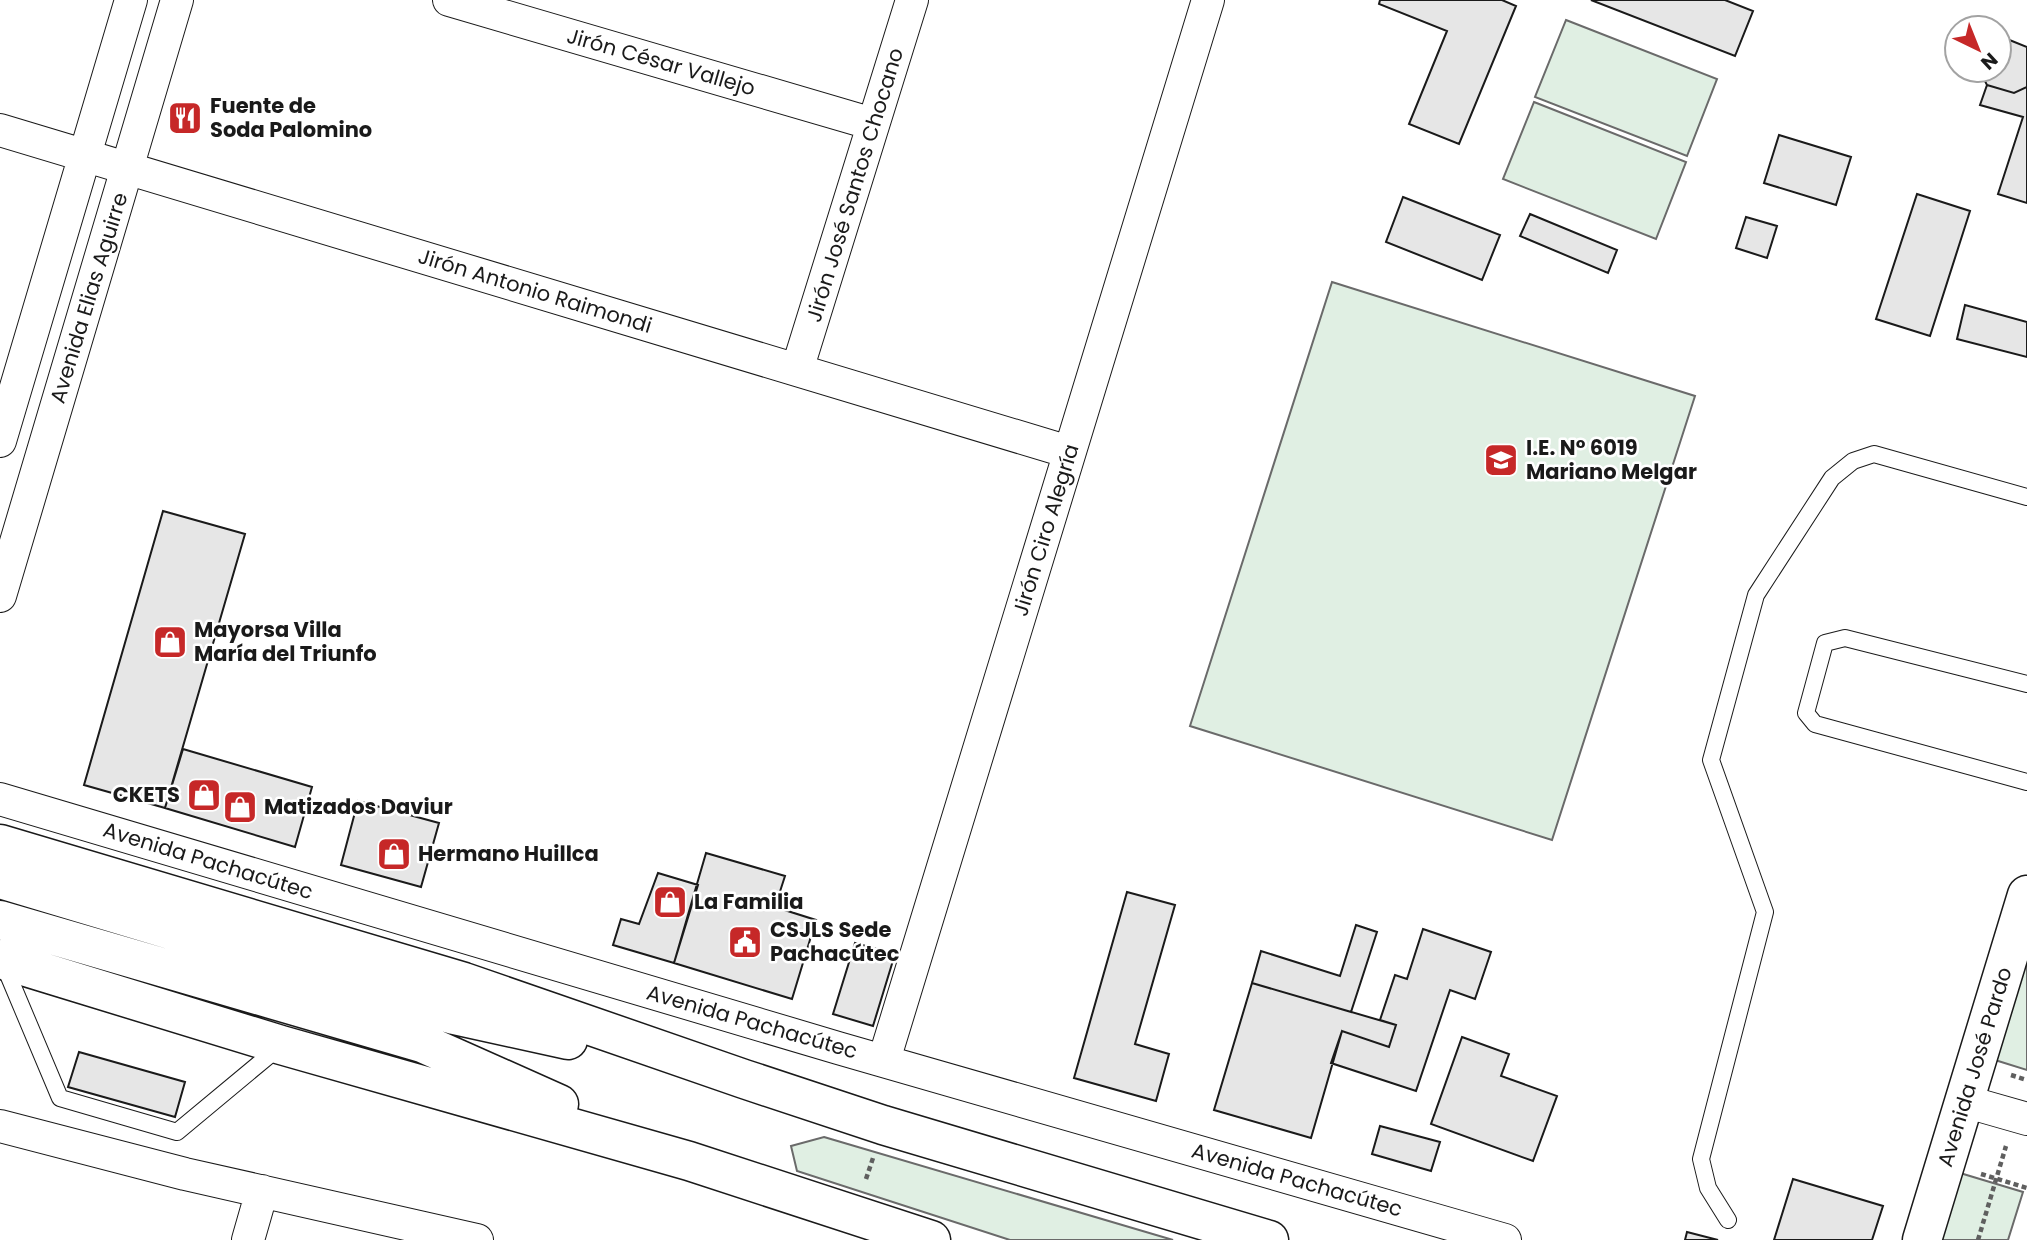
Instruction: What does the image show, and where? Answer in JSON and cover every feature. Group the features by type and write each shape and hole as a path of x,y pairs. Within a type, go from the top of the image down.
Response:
{"main road":[{"name":"Avenida Pachacútec","path":"0,844 464,982 883,1125 1269,1240"},
{"name":"Avenida Pachacútec","path":"0,879 454,1015 744,1079"},
{"name":"Avenida José Pardo","path":"1922,1240 2027,895"},
{"path":"0,920 422,1043 689,1161"},
{"path":"1,959 281,1045 689,1161 931,1240"}],"street":[{"name":"Avenida Elias Aguirre","path":"0,441 131,0"},
{"name":"Avenida Elias Aguirre","path":"0,596 177,0"},
{"name":"Jirón César Vallejo","path":"449,0 873,124"},
{"name":"Jirón José Santos Chocano","path":"797,370 912,0"},
{"name":"Jirón Ciro Alegría","path":"884,1060 1208,0"},
{"name":"Jirón Antonio Raimondi","path":"0,130 1069,452"},
{"name":"Avenida Pachacútec","path":"0,799 1505,1240"},
{"path":"1964,1101 2021,1117"},
{"path":"0,1126 185,1174 477,1240"},
{"path":"248,1240 262,1191"}],"lane":[{"path":"1728,1220 1709,1188 1701,1159 1765,912 1711,760 1756,595 1832,478 1853,461 1874,454 2027,497"},
{"path":"2027,684 1845,638 1825,642 1806,713 1815,724 2027,782"},
{"path":"1,959 60,1098 177,1132 281,1045"}],"path":[{"path":"1978,1240 1996,1179 2021,1117 2027,1079"},
{"path":"1945,1164 2027,1188"}],"green space":[{"path":"1566,20 1717,79 1687,156 1535,97"},
{"path":"1534,102 1686,162 1656,239 1503,179"},
{"path":"1332,282 1695,396 1552,840 1190,726"},
{"path":"2027,959 2027,1070 1995,1060"},
{"path":"824,1137 1173,1240 1010,1240 797,1171 791,1146"},
{"path":"1960,1173 2023,1192 2008,1240 1939,1240"}],"building":[{"path":"1380,0 1502,0 1516,6 1459,144 1409,124 1447,31 1379,4"},
{"path":"1591,0 1725,0 1753,11 1735,56"},
{"path":"2013,41 2027,47 2027,87 2014,93 1987,85 2013,84"},
{"path":"1987,85 2014,93 2027,87 2027,203 1998,194 2023,117 1980,105"},
{"path":"1779,135 1851,157 1836,205 1764,183"},
{"path":"1917,194 1970,211 1930,336 1876,319"},
{"path":"1403,197 1500,235 1482,280 1386,242"},
{"path":"1530,214 1617,250 1608,273 1520,236"},
{"path":"1746,217 1777,226 1767,258 1736,248"},
{"path":"1965,305 2027,322 2027,357 1957,339"},
{"name":"Mayorsa Villa María del Triunfo","path":"163,511 245,534 165,808 84,785"},
{"path":"183,749 312,787 295,847 165,808"},
{"path":"358,801 439,823 421,887 341,865"},
{"name":"CSJLS Sede Pachacútec","path":"706,853 785,876 775,907 816,920 792,999 674,963"},
{"name":"La Familia","path":"658,873 698,885 674,963 613,945 621,919 639,924"},
{"path":"1127,892 1175,905 1135,1044 1169,1054 1156,1101 1074,1078"},
{"path":"1356,925 1377,932 1351,1012 1252,983 1261,951 1340,976"},
{"path":"1423,929 1491,952 1475,999 1450,990 1416,1091 1331,1063 1342,1031 1389,1047 1396,1025 1380,1020 1395,975 1407,979"},
{"path":"855,943 895,954 873,1026 833,1014"},
{"path":"1252,983 1396,1025 1389,1047 1342,1031 1311,1138 1214,1110"},
{"path":"1462,1037 1509,1054 1501,1076 1557,1096 1533,1161 1431,1124"},
{"path":"79,1052 185,1082 175,1117 68,1087"},
{"path":"1380,1126 1440,1142 1431,1171 1372,1154"},
{"path":"1793,1179 1883,1206 1872,1240 1774,1240"},
{"path":"1687,1232 1718,1240 1685,1240"}],"place":[{"name":"Fuente de Soda Palomino","path":"185,118"},
{"name":"I.E. N° 6019 Mariano Melgar","path":"1501,460"},
{"name":"Mayorsa Villa María del Triunfo","path":"170,642"},
{"name":"CKETS","path":"204,795"},
{"name":"Matizados Daviur","path":"240,807"},
{"name":"Hermano Huillca","path":"394,854"},
{"name":"La Familia","path":"670,902"},
{"name":"CSJLS Sede Pachacútec","path":"745,942"}]}
